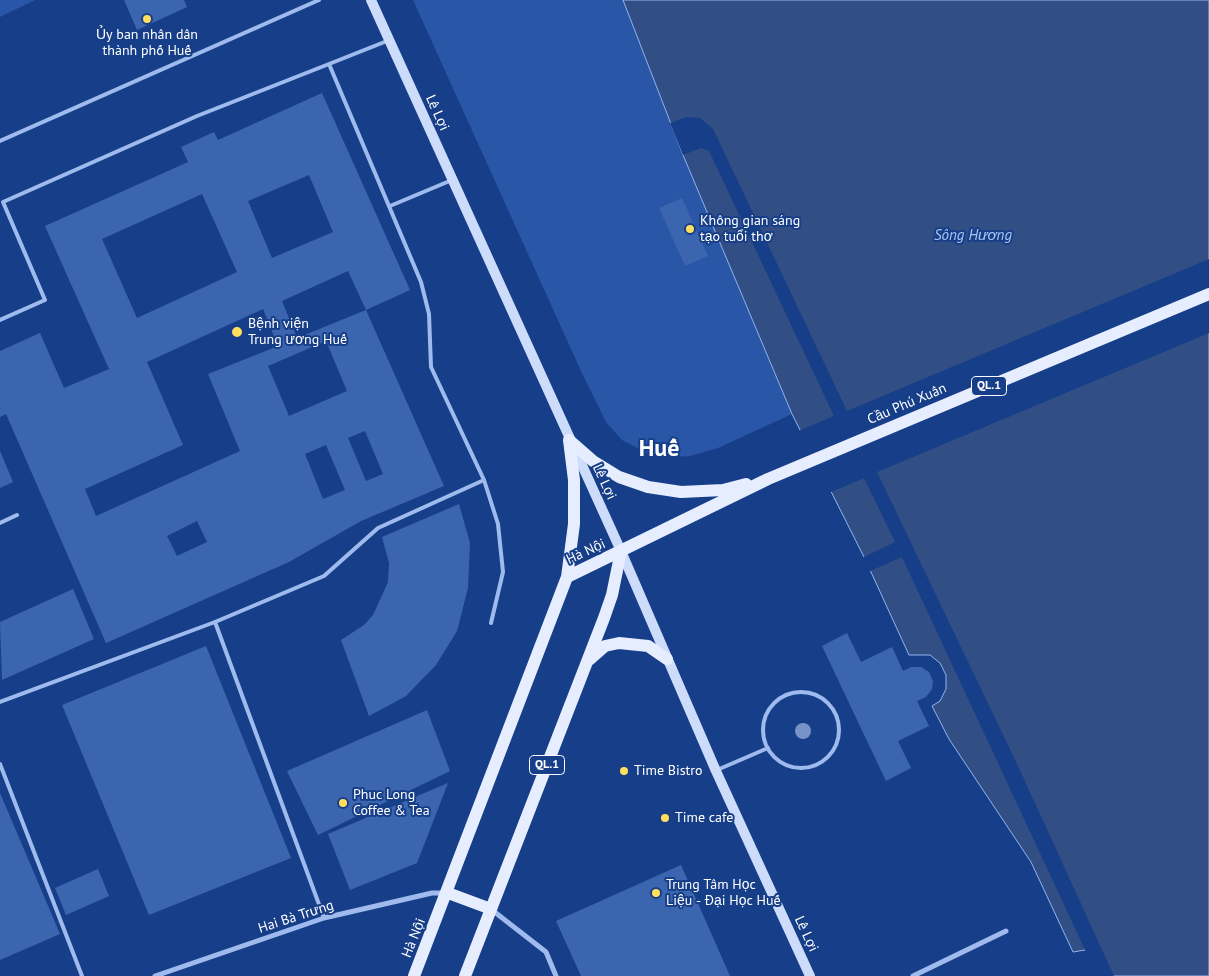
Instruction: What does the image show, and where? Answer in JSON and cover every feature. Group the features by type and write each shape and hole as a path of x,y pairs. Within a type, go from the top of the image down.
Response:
{"main road":[{"name":"Lê Lợi","path":"371,0 621,551 716,771 810,976"},
{"name":"Cầu Phú Xuân","path":"621,551 768,479 1209,294"},
{"path":"569,440 593,461 619,477 648,487 681,492 723,490 768,479"},
{"path":"567,577 574,524 574,480 569,440"},
{"name":"Hà Nội","path":"414,976 448,893 567,577 621,551"},
{"name":"Hà Nội","path":"465,976 612,595 621,551"},
{"path":"587,662 605,646 619,643 648,646 667,659"},
{"path":"448,893 491,909"}],"street":[{"name":"Hai Bà Trưng","path":"155,976 324,918 432,893 448,893"},
{"path":"491,909 546,952 556,976"},
{"path":"913,976 1006,931"}],"lane":[{"path":"0,141 319,0"},
{"path":"0,320 45,300 3,202 197,116 389,40"},
{"path":"329,64 421,282 429,314 431,368 484,480 498,524 503,572 491,623"},
{"path":"390,206 452,180"},
{"path":"0,702 215,622 324,576 378,528 484,480"},
{"path":"0,523 17,515"},
{"path":"215,622 324,918"},
{"path":"795,692 808,692 819,696 829,703 836,713 840,725 837,743 827,758 817,765 806,768 794,767 781,762 768,748 763,729 766,716 772,705 783,696 795,692"},
{"path":"716,771 768,748"},
{"path":"0,764 82,976"}],"shaded area":[{"path":"0,0 35,0 0,17"},
{"path":"413,0 623,0 683,155 792,414 718,448 690,456 669,457 649,454 622,440 606,422 581,371"}],"water":[{"name":"Sông Hương","path":"623,0 1209,0 1209,976 1103,976 1091,949 1073,952 1031,862 949,739 932,706 940,701 946,689 946,675 940,663 930,655 909,655 865,559 792,414 683,155"}],"pier":[{"path":"687,117 700,118 713,129 847,411 1209,259 1209,333 877,472 1018,766 1114,976 1100,976 1089,952 1086,952 902,557 868,572 862,558 895,542 864,478 829,493 798,431 834,416 709,151 701,148 683,155 670,123"}],"building":[{"name":"Ủy ban nhân dân thành phố Huế","path":"124,0 184,0 187,7 137,30"},
{"path":"322,93 410,290 366,310 444,486 361,521 289,562 106,643 6,414 0,417 0,351 40,333 64,388 109,369 45,226 188,162 181,147 214,132 218,140","holes":["309,175 333,232 272,258 248,201","202,194 237,272 137,318 102,239","348,271 366,310 297,338 282,301","263,309 278,346 208,374 240,451 96,516 85,489 183,445 147,362","326,341 347,391 289,416 268,366","365,431 383,474 366,481 348,438","326,445 345,490 323,499 305,454","197,521 207,542 177,556 167,536"]},
{"path":"682,198 708,256 685,266 659,208"},
{"path":"0,451 13,482 0,488"},
{"path":"459,504 470,543 468,588 457,631 436,665 406,696 369,716 341,640 364,625 373,615 388,582 389,563 382,537"},
{"path":"73,589 94,639 2,680 0,622"},
{"path":"847,633 861,662 892,647 903,671 911,667 921,667 929,672 933,681 932,689 926,697 917,701 929,726 898,741 911,768 886,781 822,646"},
{"path":"206,646 291,858 149,915 62,705"},
{"name":"Phuc Long Coffee & Tea","path":"427,710 450,771 318,835 287,771"},
{"path":"448,783 417,863 350,890 328,834"},
{"path":"0,793 60,934 0,960"},
{"name":"Trung Tâm Học Liệu - Đại Học Huế","path":"681,865 730,976 581,976 556,921"},
{"path":"98,869 109,896 66,915 55,888"}],"place":[{"name":"Ủy ban nhân dân thành phố Huế","path":"147,19"},
{"name":"Không gian sáng tạo tuổi thơ","path":"690,229"},
{"name":"Bệnh viện Trung ương Huế","path":"237,332"},
{"name":"Time Bistro","path":"624,771"},
{"name":"Phuc Long Coffee & Tea","path":"343,803"},
{"name":"Time cafe","path":"665,818"},
{"name":"Trung Tâm Học Liệu - Đại Học Huế","path":"656,893"}],"district":[{"name":"Huế","path":"659,449"}]}
